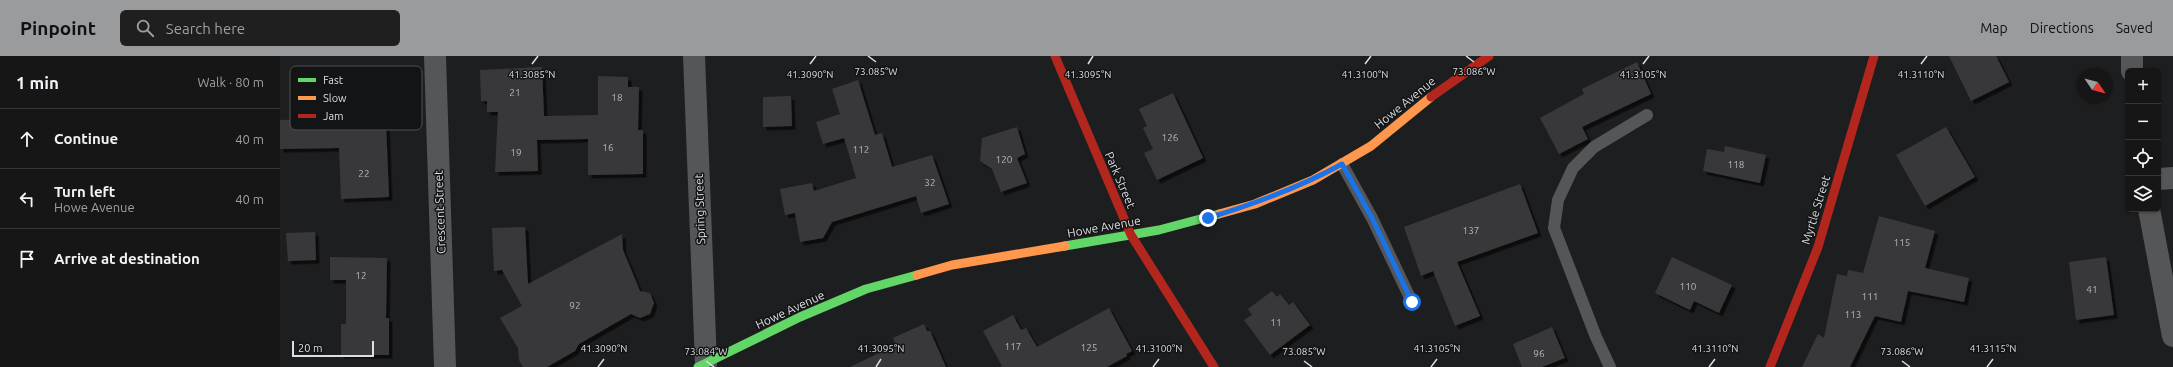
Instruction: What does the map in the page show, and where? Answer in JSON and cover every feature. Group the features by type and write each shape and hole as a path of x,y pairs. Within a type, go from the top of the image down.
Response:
{"main road":[{"name":"Park Street","path":"1055,56 1131,235 1214,367"},
{"name":"Howe Avenue","path":"702,365 800,317 866,289 952,265 1131,235 1201,220 1255,204 1313,180 1371,146 1422,103 1489,56"},
{"name":"Myrtle Street","path":"1770,367 1818,247 1874,56"}],"street":[{"name":"Crescent Street","path":"436,56 445,367"},
{"name":"Spring Street","path":"694,56 702,365"},
{"path":"2132,56 2132,68"},
{"path":"2161,179 2173,178"},
{"path":"2150,212 2173,336"}],"lane":[{"path":"1610,367 1593,330 1554,228 1558,200 1573,168 1594,147 1647,115"},
{"path":"1342,164 1372,218 1412,302"}],"building":[{"path":"1949,56 1996,56 2009,82 1971,101"},
{"path":"1637,62 1651,94 1582,127 1588,139 1559,154 1540,118 1584,94 1582,89"},
{"path":"542,67 544,116 598,115 598,76 628,77 628,87 639,87 638,130 643,130 643,174 588,175 588,139 537,140 538,171 495,172 498,112 487,112 487,101 481,101 480,70"},
{"path":"858,80 875,135 882,133 892,167 932,155 949,204 921,213 916,196 832,222 823,238 800,242 795,213 785,215 780,189 812,183 814,191 856,178 844,138 823,144 816,122 840,114 832,89"},
{"path":"1173,93 1203,158 1157,180 1144,153 1153,149 1143,128 1147,126 1139,109"},
{"path":"791,96 792,126 763,127 763,97"},
{"path":"280,120 290,120 290,130 386,130 389,197 341,199 339,148 280,149"},
{"path":"1017,127 1025,154 1017,158 1027,183 1001,192 992,169 980,161 982,138"},
{"path":"1946,127 1975,177 1925,206 1896,155"},
{"path":"1725,146 1766,155 1760,183 1703,171 1707,149 1724,152"},
{"path":"1520,184 1538,233 1457,262 1480,316 1455,326 1433,271 1421,276 1404,227"},
{"path":"1879,216 1935,231 1925,268 1969,278 1964,302 1908,291 1901,322 1875,316 1850,367 1802,367 1818,334 1824,338 1837,274 1847,276 1848,270 1863,273"},
{"path":"525,227 528,284 622,234 623,250 640,291 650,293 654,303 650,314 640,318 631,314 579,344 575,351 547,367 523,367 519,360 518,348 500,318 522,306 502,270 494,271 492,228"},
{"path":"315,232 316,260 288,261 286,233"},
{"path":"330,257 387,258 386,318 389,318 389,355 341,355 341,324 346,324 346,280 330,280"},
{"path":"1672,257 1732,285 1719,313 1694,301 1690,310 1655,293"},
{"path":"2106,257 2114,315 2076,320 2069,262"},
{"path":"1272,291 1277,297 1280,294 1289,305 1293,302 1310,325 1270,355 1244,320 1252,315 1248,309"},
{"path":"1109,308 1132,351 1126,354 1127,356 1107,367 1000,367 1002,366 983,331 1013,315 1021,330 1026,328 1037,347"},
{"path":"924,324 927,331 930,331 946,367 850,367 896,345 893,338"},
{"path":"1552,327 1565,358 1542,367 1522,367 1513,344"}],"traffic: fast":[{"path":"1065,246 1159,230 1219,214"},
{"path":"698,367 800,317 866,289 917,275"}],"traffic: slow":[{"path":"1219,214 1255,204 1313,180 1371,146 1431,97"},
{"path":"917,275 952,265 1065,246"}],"traffic: jam":[{"path":"1055,56 1131,235 1214,367"},
{"path":"1431,97 1489,56"},
{"path":"1770,367 1818,247 1874,56"}],"route":[{"path":"1208,218 1255,204 1313,180 1342,164 1372,218 1412,302"}]}
